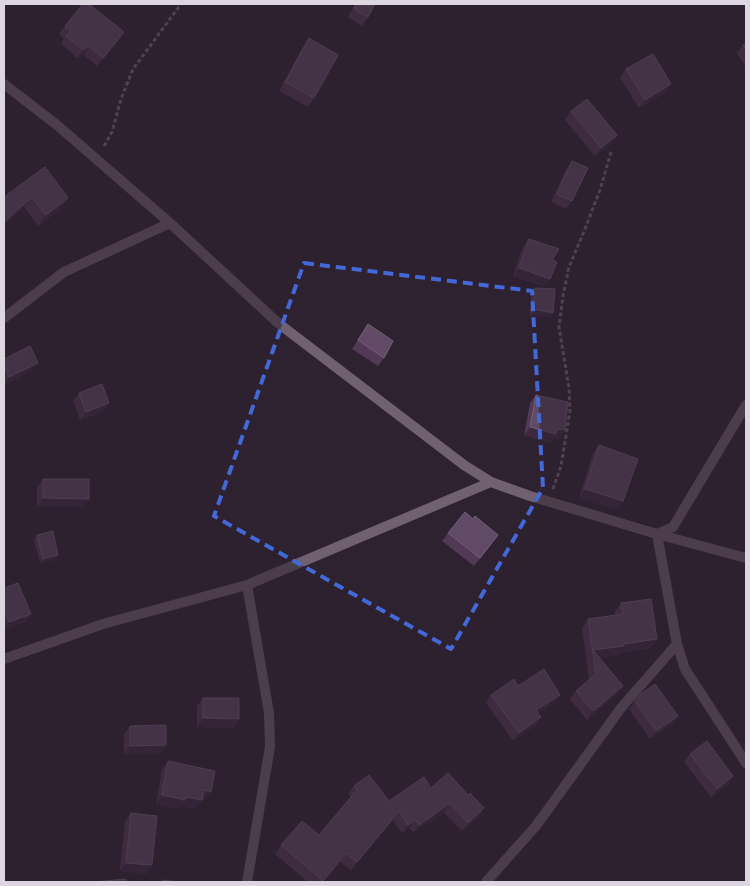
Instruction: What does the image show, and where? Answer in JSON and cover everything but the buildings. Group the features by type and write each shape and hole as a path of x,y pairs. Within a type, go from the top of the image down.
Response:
{"street":[{"path":"4,84 57,125 170,223 278,322 464,465 491,482 550,502 746,558"},
{"path":"4,318 64,272 170,223"},
{"path":"657,534 673,527 746,405"},
{"path":"4,659 103,624 247,585 491,482"},
{"path":"657,534 677,644 685,669 746,763"},
{"path":"247,585 269,713 270,747 247,882"},
{"path":"486,882 536,826 621,708 677,644"}],"path":[{"path":"97,160 112,132 120,100 133,69 181,4"},
{"path":"550,502 561,466 570,411 569,388 559,327 563,296 569,267 603,181 611,152"}],"highlighted area":[{"path":"304,263 532,291 543,488 451,649 214,516"}]}
